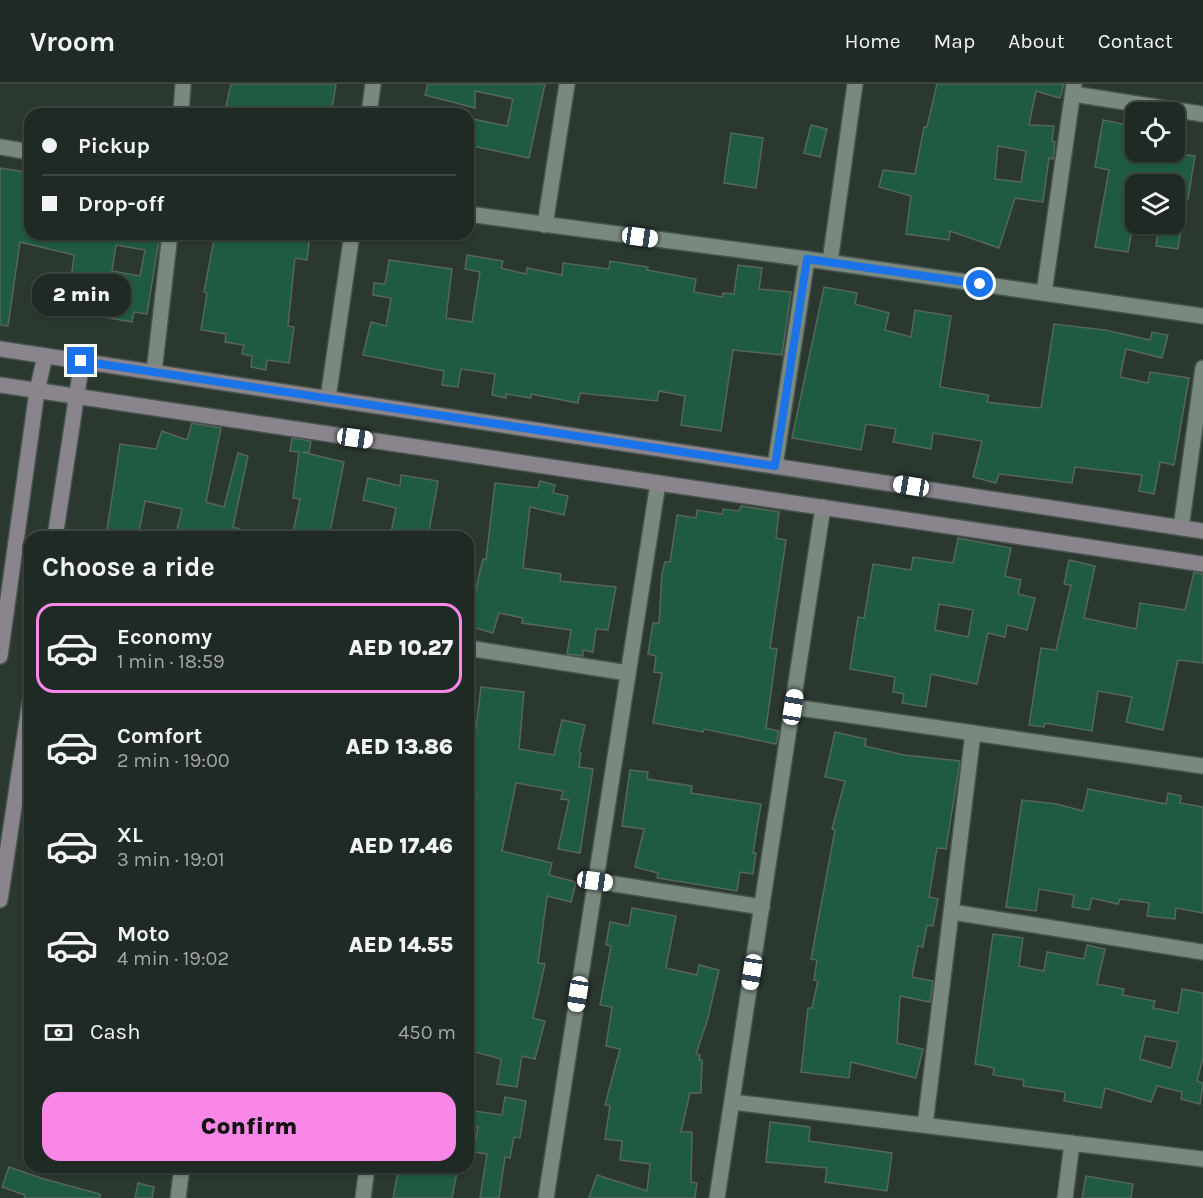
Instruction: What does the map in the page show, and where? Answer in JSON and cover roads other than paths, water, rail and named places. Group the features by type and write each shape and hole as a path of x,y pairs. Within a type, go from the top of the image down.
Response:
{"street":[{"path":"181,108 183,84"},
{"path":"370,108 373,84"},
{"path":"545,225 567,84"},
{"path":"830,262 855,84"},
{"path":"1044,293 1074,89 1203,114"},
{"path":"0,147 24,151"},
{"path":"474,215 830,262 1203,316"},
{"path":"154,372 169,240"},
{"path":"328,398 351,240"},
{"path":"775,466 807,259"},
{"path":"0,349 1203,531"},
{"path":"0,656 3,617 37,391 45,356"},
{"path":"56,531 81,361"},
{"path":"1181,528 1203,368"},
{"path":"0,385 1203,564"},
{"path":"546,1198 658,483"},
{"path":"717,1198 824,507"},
{"path":"474,649 628,673"},
{"path":"793,707 1203,766"},
{"path":"925,1125 973,733"},
{"path":"0,900 24,779"},
{"path":"595,881 762,907"},
{"path":"952,912 1203,952"},
{"path":"732,1102 1203,1159"},
{"path":"1065,1198 1072,1143"},
{"path":"178,1198 181,1173"},
{"path":"363,1198 366,1173"}]}
